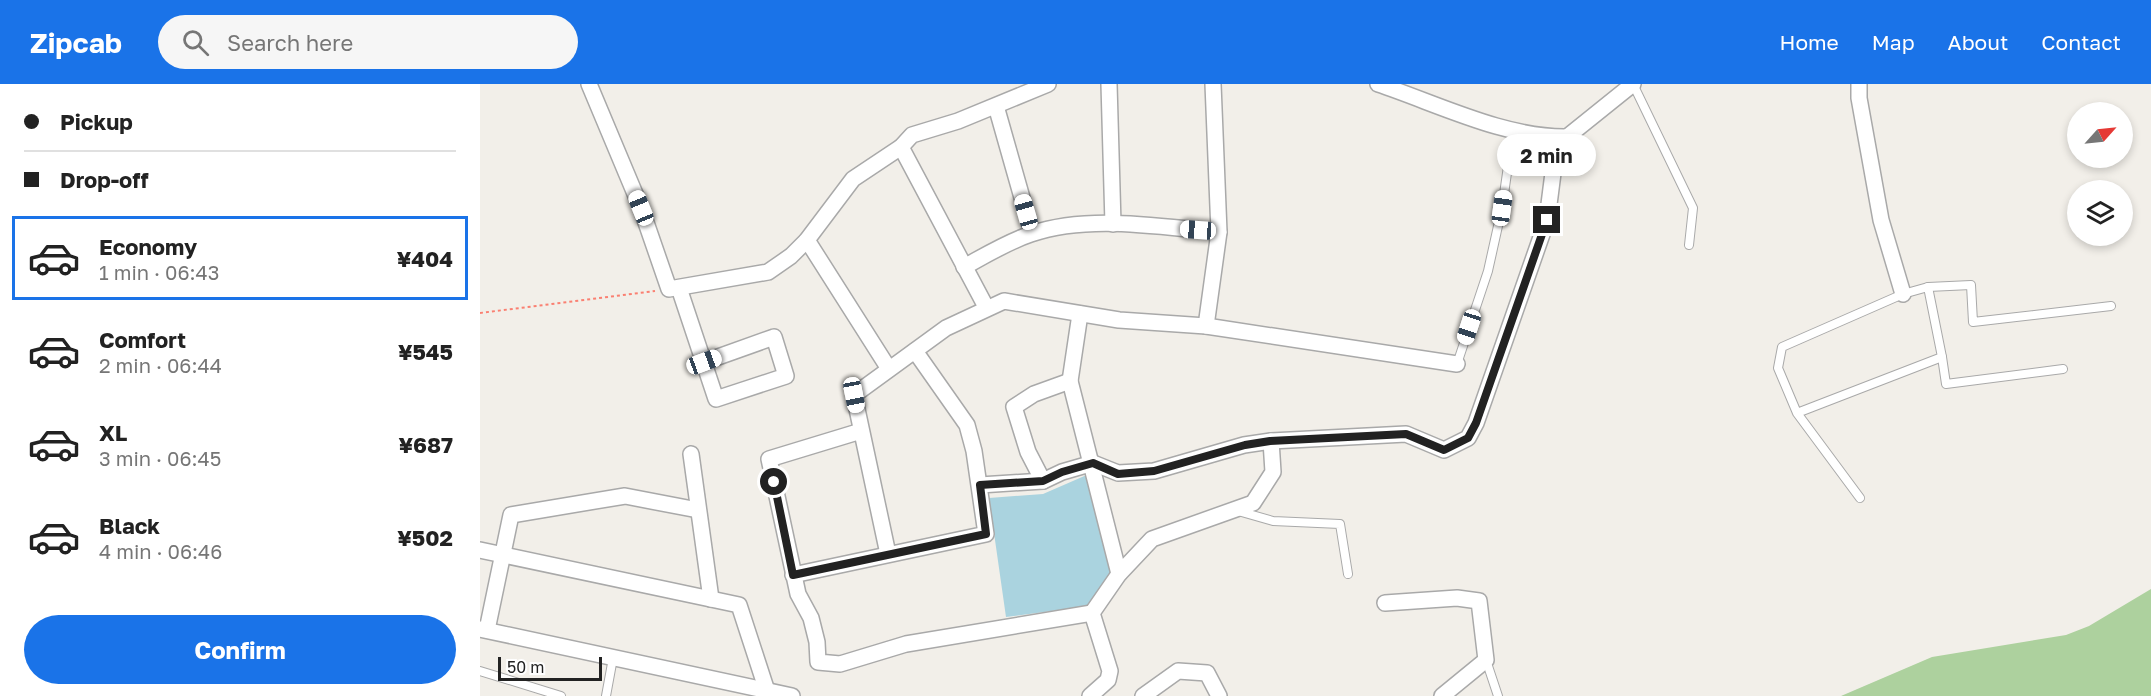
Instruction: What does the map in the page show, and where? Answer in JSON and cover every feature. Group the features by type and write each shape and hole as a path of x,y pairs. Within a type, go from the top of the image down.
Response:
{"street":[{"path":"590,84 704,362 716,399 786,376 774,337 704,362"},
{"path":"674,288 768,272 791,256 807,240 853,179 901,147 912,135 922,130 958,122 1048,84"},
{"path":"1108,84 1113,224"},
{"path":"1206,326 1219,231 1213,84"},
{"path":"1378,84 1402,88 1513,131 1541,137 1567,136"},
{"path":"980,485 1043,481 1062,472 1093,463 1130,475 1154,471 1245,445 1270,441 1406,434 1444,450 1468,438 1504,349 1547,220 1553,173 1567,136 1633,84"},
{"path":"1859,84 1859,98 1881,220 1903,294"},
{"path":"996,106 1032,233"},
{"path":"901,147 986,307"},
{"path":"964,267 1008,242 1061,226 1113,224 1219,231"},
{"path":"807,240 889,369"},
{"path":"888,554 854,395 946,328 986,307 1004,301 1080,314 1206,326 1457,364"},
{"path":"1080,314 1070,381 1093,463 1119,574"},
{"path":"793,575 986,534 980,485 967,425 915,351"},
{"path":"1043,481 1029,452 1014,407 1034,394 1070,381"},
{"path":"861,431 769,459 798,594 811,618 818,642 818,662 840,664 906,644 1092,613 1119,574 1152,539 1237,511 1253,503 1273,472 1270,441"},
{"path":"691,454 711,599"},
{"path":"698,510 625,496 511,515 483,630 792,696"},
{"path":"480,550 739,605 767,691"},
{"path":"1385,603 1457,598 1479,601 1486,660 1442,696"},
{"path":"1090,696 1108,680 1110,671 1092,613"},
{"path":"1143,696 1178,671 1207,673 1219,696"}],"lane":[{"path":"1633,84 1693,208 1689,245"},
{"path":"1457,364 1488,271 1502,208 1513,131"},
{"path":"1860,498 1797,413 1778,368 1782,347 1903,294 1928,287 1971,285 1973,322 2111,306"},
{"path":"1928,287 1946,384 2063,369"},
{"path":"1797,413 1942,357"},
{"path":"1237,511 1273,521 1340,524 1348,574"},
{"path":"606,696 613,658"},
{"path":"1486,660 1498,696"},
{"path":"480,671 561,696"}],"path":[{"path":"480,313 674,288"}],"green space":[{"path":"2151,589 2151,696 1841,696 1932,657 2066,635 2089,626"}],"water":[{"path":"1089,474 1112,573 1089,606 1006,617 989,498 1043,494"}],"route":[{"path":"774,482 793,575 986,534 980,485 1043,481 1062,472 1093,463 1118,474 1130,475 1154,471 1245,445 1270,441 1406,434 1444,450 1468,438 1476,423 1547,220"}]}
